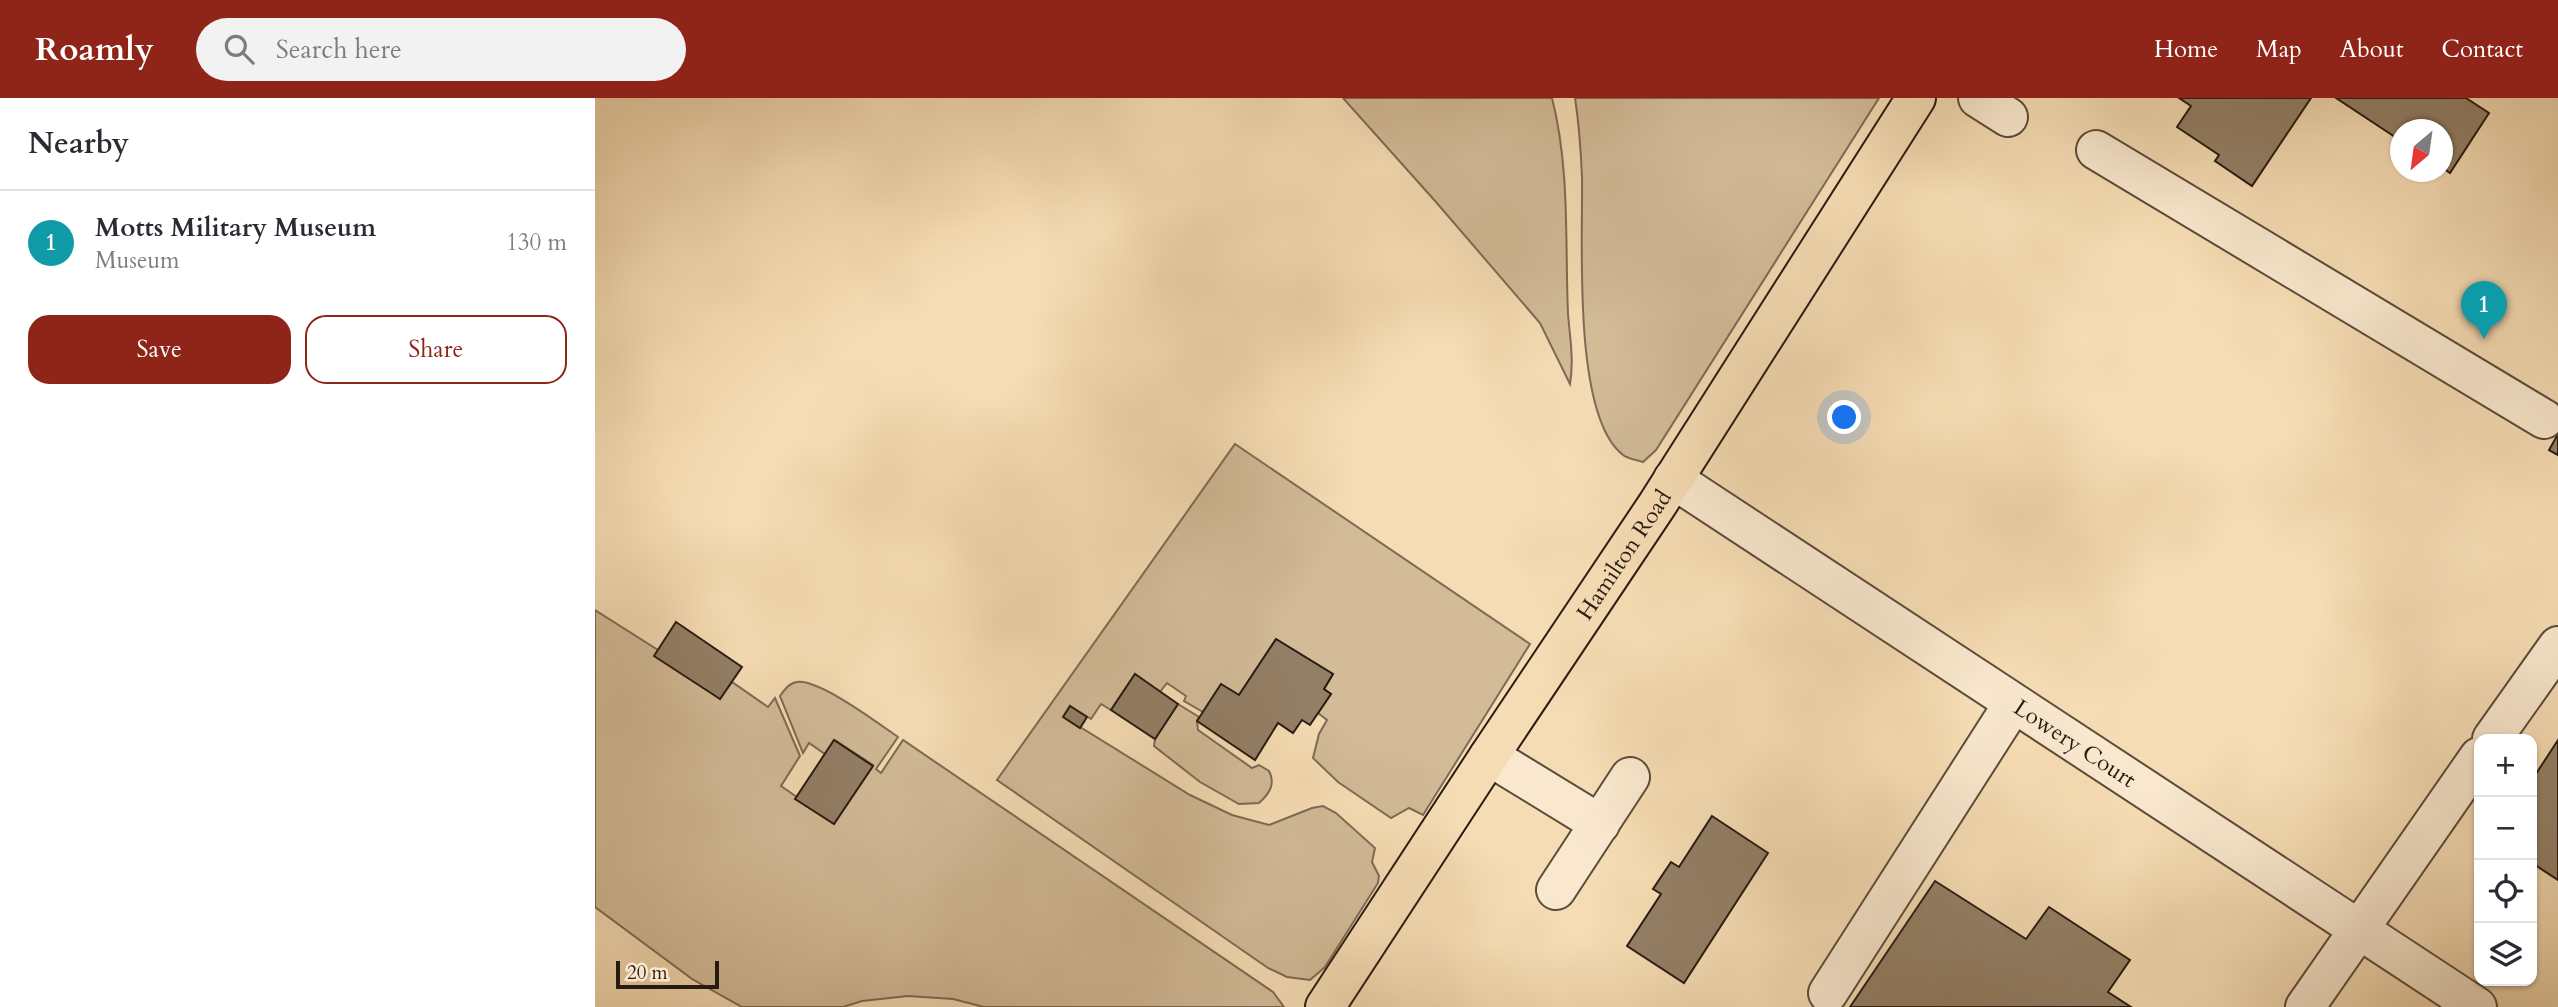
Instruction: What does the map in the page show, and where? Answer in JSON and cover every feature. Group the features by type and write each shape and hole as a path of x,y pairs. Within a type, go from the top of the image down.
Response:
{"main road":[{"name":"Hamilton Road","path":"1325,1007 1673,479 1916,98"}],"street":[{"path":"2096,150 2544,419"},
{"name":"Lowery Court","path":"1673,479 2477,1007"},
{"path":"2496,734 2558,646"},
{"path":"1828,993 2013,704"},
{"path":"1489,755 1600,824"},
{"path":"2305,1007 2474,764"},
{"path":"1556,890 1630,778"}],"shaded area":[{"path":"1343,98 1552,98 1562,151 1566,206 1568,314 1572,358 1570,384 1540,323"},
{"path":"1575,98 1879,98 1656,450 1643,462 1623,455 1607,434 1595,404 1584,325 1582,168"},
{"path":"1235,444 1530,644 1423,815 1409,808 1391,818 1338,782 1313,758 1319,734 1327,720 1318,713 1331,694 1324,689 1333,674 1276,639 1239,695 1221,684 1203,712 1184,701 1186,696 1167,683 1160,692 1135,674 1111,710 1101,704 1091,719 1070,706 1064,717 1190,795 1232,815 1269,825 1323,806 1336,813 1375,848 1372,862 1379,876 1378,883 1325,967 1310,980 1287,977 1268,968 997,780"},
{"path":"595,610 658,650 720,699 732,682 768,707 775,698 800,756 781,786 834,824 873,765 835,740 825,754 809,743 803,753 780,696 787,687 797,682 819,687 833,694 898,737 876,769 881,773 903,740 1273,992 1284,1007 984,1007 953,999 908,996 862,1001 843,1007 742,1007 692,979 595,907"},
{"path":"1178,704 1199,717 1198,730 1252,768 1259,765 1269,771 1272,780 1270,788 1259,803 1239,804 1200,782 1154,746 1155,739"}],"building":[{"path":"2179,98 2311,98 2252,186 2215,161 2219,155 2177,127 2191,106"},
{"path":"2336,98 2466,98 2489,113 2453,168 2453,119 2390,119 2390,134"},
{"path":"2558,434 2558,455 2549,450"},
{"path":"676,622 742,667 720,699 654,656"},
{"path":"1276,639 1333,674 1324,689 1331,694 1310,725 1302,720 1293,733 1278,723 1255,760 1197,721 1221,684 1239,695"},
{"path":"1135,674 1178,704 1155,739 1111,710"},
{"path":"1070,706 1087,717 1080,728 1063,717"},
{"path":"834,740 873,766 834,824 795,799"},
{"path":"2558,740 2558,880 2537,866 2537,772"},
{"path":"1712,816 1768,853 1684,983 1627,946 1661,894 1653,889 1671,862 1679,867"},
{"path":"1935,881 2026,939 2049,907 2130,960 2108,992 2131,1007 1850,1007"}],"place":[{"name":"Motts Military Museum","path":"2484,339"}]}
